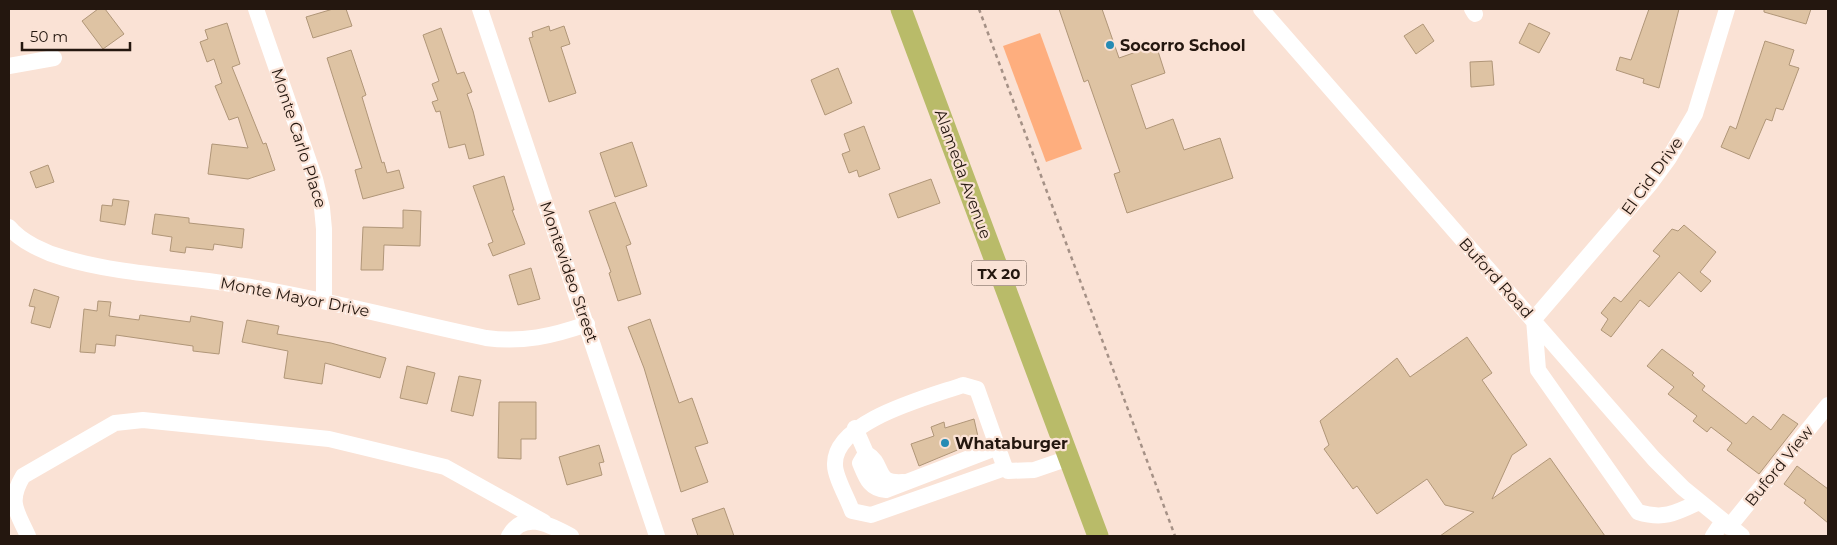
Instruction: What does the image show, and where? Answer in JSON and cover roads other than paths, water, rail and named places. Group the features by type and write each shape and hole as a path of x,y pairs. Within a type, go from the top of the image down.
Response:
{"main road":[{"name":"Alameda Avenue","path":"901,9 1098,536"}],"street":[{"name":"Monte Carlo Place","path":"256,9 315,179 322,208 324,300"},
{"name":"Montevideo Street","path":"480,9 657,536"},
{"name":"Buford Road","path":"1261,9 1534,319 1654,460 1699,502 1731,528"},
{"name":"El Cid Drive","path":"1534,319 1644,191 1669,158 1695,114 1727,9"},
{"path":"9,66 54,58"},
{"name":"Monte Mayor Drive","path":"9,227 32,245 63,258 324,300 450,331 508,341 556,335 587,324"},
{"path":"1534,319 1538,370 1638,512 1653,517 1673,514 1699,502"},
{"path":"1005,468 871,515 852,511 834,466 837,447 855,428 878,416 963,385 978,389 1005,468 1008,471 1034,470 1069,458"},
{"name":"Buford View","path":"1713,536 1731,528 1828,405"},
{"path":"28,536 13,502 17,486 23,476 115,423 143,420 329,439 445,467 571,536"},
{"path":"855,428 866,453 860,463 869,483 876,489 886,490 998,447"},
{"path":"509,536 513,529 526,522 544,522"}],"place":[{"name":"Socorro School","path":"1110,45"},
{"name":"Whataburger","path":"945,443"}]}
